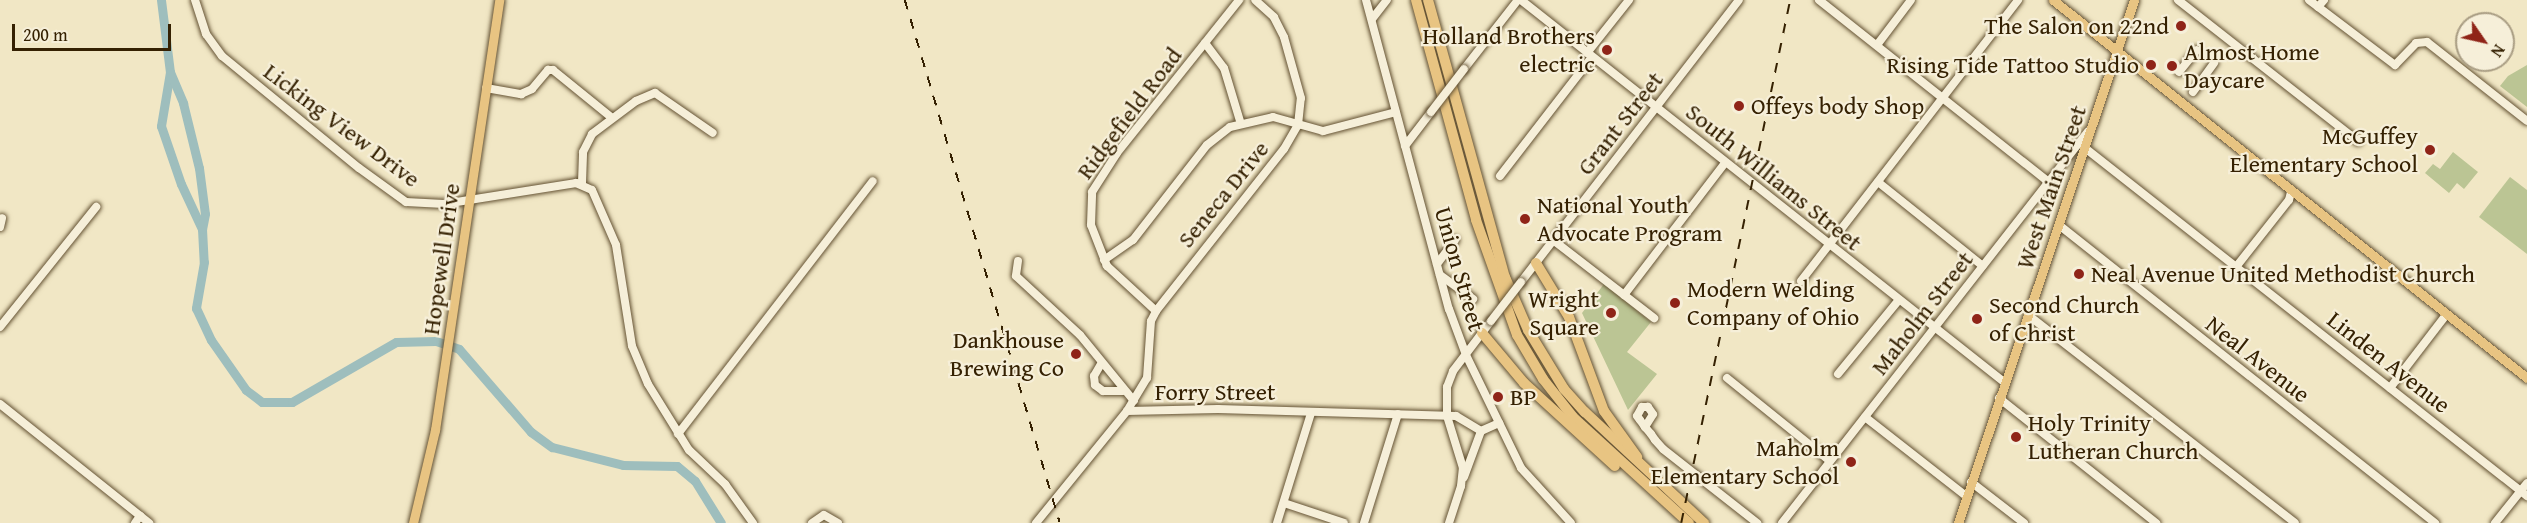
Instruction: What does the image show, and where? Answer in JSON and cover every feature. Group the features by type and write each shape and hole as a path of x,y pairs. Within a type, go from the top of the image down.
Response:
{"highway":[{"path":"1416,0 1476,220 1517,335 1559,400 1634,474 1689,523"},
{"path":"1428,0 1503,268 1528,330 1571,397 1669,493 1704,523"},
{"path":"1536,263 1569,317 1611,423 1669,493"},
{"path":"1482,333 1537,395 1603,457 1622,472 1634,474"}],"main road":[{"name":"Hopewell Drive","path":"413,523 425,483 443,378 499,0"},
{"path":"2053,0 2116,54 2527,378"},
{"name":"West Main Street","path":"1958,523 2134,0"}],"street":[{"name":"Licking View Drive","path":"195,0 206,34 222,56 389,191 412,204 469,200 582,183"},
{"name":"Ridgefield Road","path":"1156,310 1119,280 1104,261 1090,221 1093,188 1239,0"},
{"name":"Seneca Drive","path":"1127,411 1147,378 1151,321 1156,310 1284,149 1298,125 1301,98 1284,37 1274,16 1255,0"},
{"name":"Union Street","path":"1366,0 1440,275 1466,355 1528,478 1571,523"},
{"path":"1372,19 1387,0"},
{"path":"1405,146 1519,0"},
{"name":"South Williams Street","path":"1519,0 1898,301 2004,382"},
{"path":"1500,176 1629,0"},
{"name":"Grant Street","path":"1462,478 1461,459 1447,416 1447,387 1466,355 1491,321 1738,0"},
{"path":"1819,0 2049,183"},
{"path":"1877,45 1911,0"},
{"path":"1801,281 2018,0"},
{"path":"2178,0 2358,141"},
{"path":"2309,0 2391,63 2399,63 2422,40 2527,121"},
{"path":"2318,7 2324,0"},
{"path":"1205,43 1224,68 1240,122"},
{"path":"2179,72 2197,50"},
{"path":"2193,92 2214,63"},
{"path":"486,88 521,94 532,89 548,70 553,70 612,118"},
{"path":"713,133 658,93 636,101 592,134 586,146 582,183 597,197 616,245 636,356 678,434 694,456 737,497 753,523"},
{"path":"1104,261 1133,240 1214,138 1240,122 1273,117 1298,125 1330,130 1396,112"},
{"name":"Maholm Street","path":"1782,523 2093,127"},
{"name":"Linden Avenue","path":"2085,148 2524,493"},
{"path":"1624,295 1725,163"},
{"path":"678,434 873,181"},
{"path":"1878,182 1983,266"},
{"path":"2236,267 2289,200 2291,192"},
{"path":"0,327 96,207"},
{"path":"0,227 2,218"},
{"name":"Neal Avenue","path":"2059,225 2435,523"},
{"path":"1437,264 1455,240"},
{"path":"1553,240 1654,318"},
{"path":"1018,261 1016,276 1064,318 1123,391 1134,401"},
{"path":"1440,275 1473,299"},
{"path":"1838,374 1898,301"},
{"path":"2028,315 2295,523"},
{"path":"2390,388 2446,315"},
{"path":"1101,364 1094,376 1095,385 1103,391 1123,391"},
{"path":"1727,378 1830,461"},
{"path":"1999,398 2156,523"},
{"path":"0,404 150,523"},
{"name":"Forry Street","path":"1036,523 1127,411 1311,412 1447,416 1462,418 1481,431"},
{"path":"1277,523 1311,412"},
{"path":"1364,523 1398,414"},
{"path":"1865,417 1966,496"},
{"path":"1449,523 1462,478 1481,431 1499,423"},
{"path":"1645,427 1663,449 1757,523"},
{"path":"1971,482 2024,523"},
{"path":"2495,523 2524,493 2527,483"},
{"path":"1284,503 1344,523"},
{"path":"812,523 824,515 838,523"},
{"path":"135,523 140,516"}],"green space":[{"path":"2527,65 2527,107 2500,86 2508,76"},
{"path":"2453,152 2478,172 2464,189 2457,183 2449,193 2425,173 2433,164 2440,169"},
{"path":"2510,177 2527,190 2527,254 2479,217"},
{"path":"1604,284 1651,322 1627,352 1657,374 1628,410 1582,313"}],"waterway":[{"path":"161,0 170,72 161,126 181,184 202,229 204,262 196,308 211,340 246,390 262,402 292,402 396,342 436,341 459,349 531,432 552,447 623,465 677,466 695,481 721,523"},
{"path":"170,72 183,103 199,168 205,214 202,229"}],"railway":[{"path":"905,0 1060,523"},
{"path":"1681,523 1790,0"}],"place":[{"name":"The Salon on 22nd","path":"2181,26"},
{"name":"Holland Brothers electric","path":"1607,50"},
{"name":"Rising Tide Tattoo Studio","path":"2151,65"},
{"name":"Almost Home Daycare","path":"2172,66"},
{"name":"Offeys body Shop","path":"1739,106"},
{"name":"McGuffey Elementary School","path":"2430,150"},
{"name":"National Youth Advocate Program","path":"1525,219"},
{"name":"Neal Avenue United Methodist Church","path":"2079,274"},
{"name":"Modern Welding Company of Ohio","path":"1675,303"},
{"name":"Wright Square","path":"1611,313"},
{"name":"Second Church of Christ","path":"1977,319"},
{"name":"Dankhouse Brewing Co","path":"1076,354"},
{"name":"BP","path":"1498,397"},
{"name":"Holy Trinity Lutheran Church","path":"2016,437"},
{"name":"Maholm Elementary School","path":"1851,462"}]}
